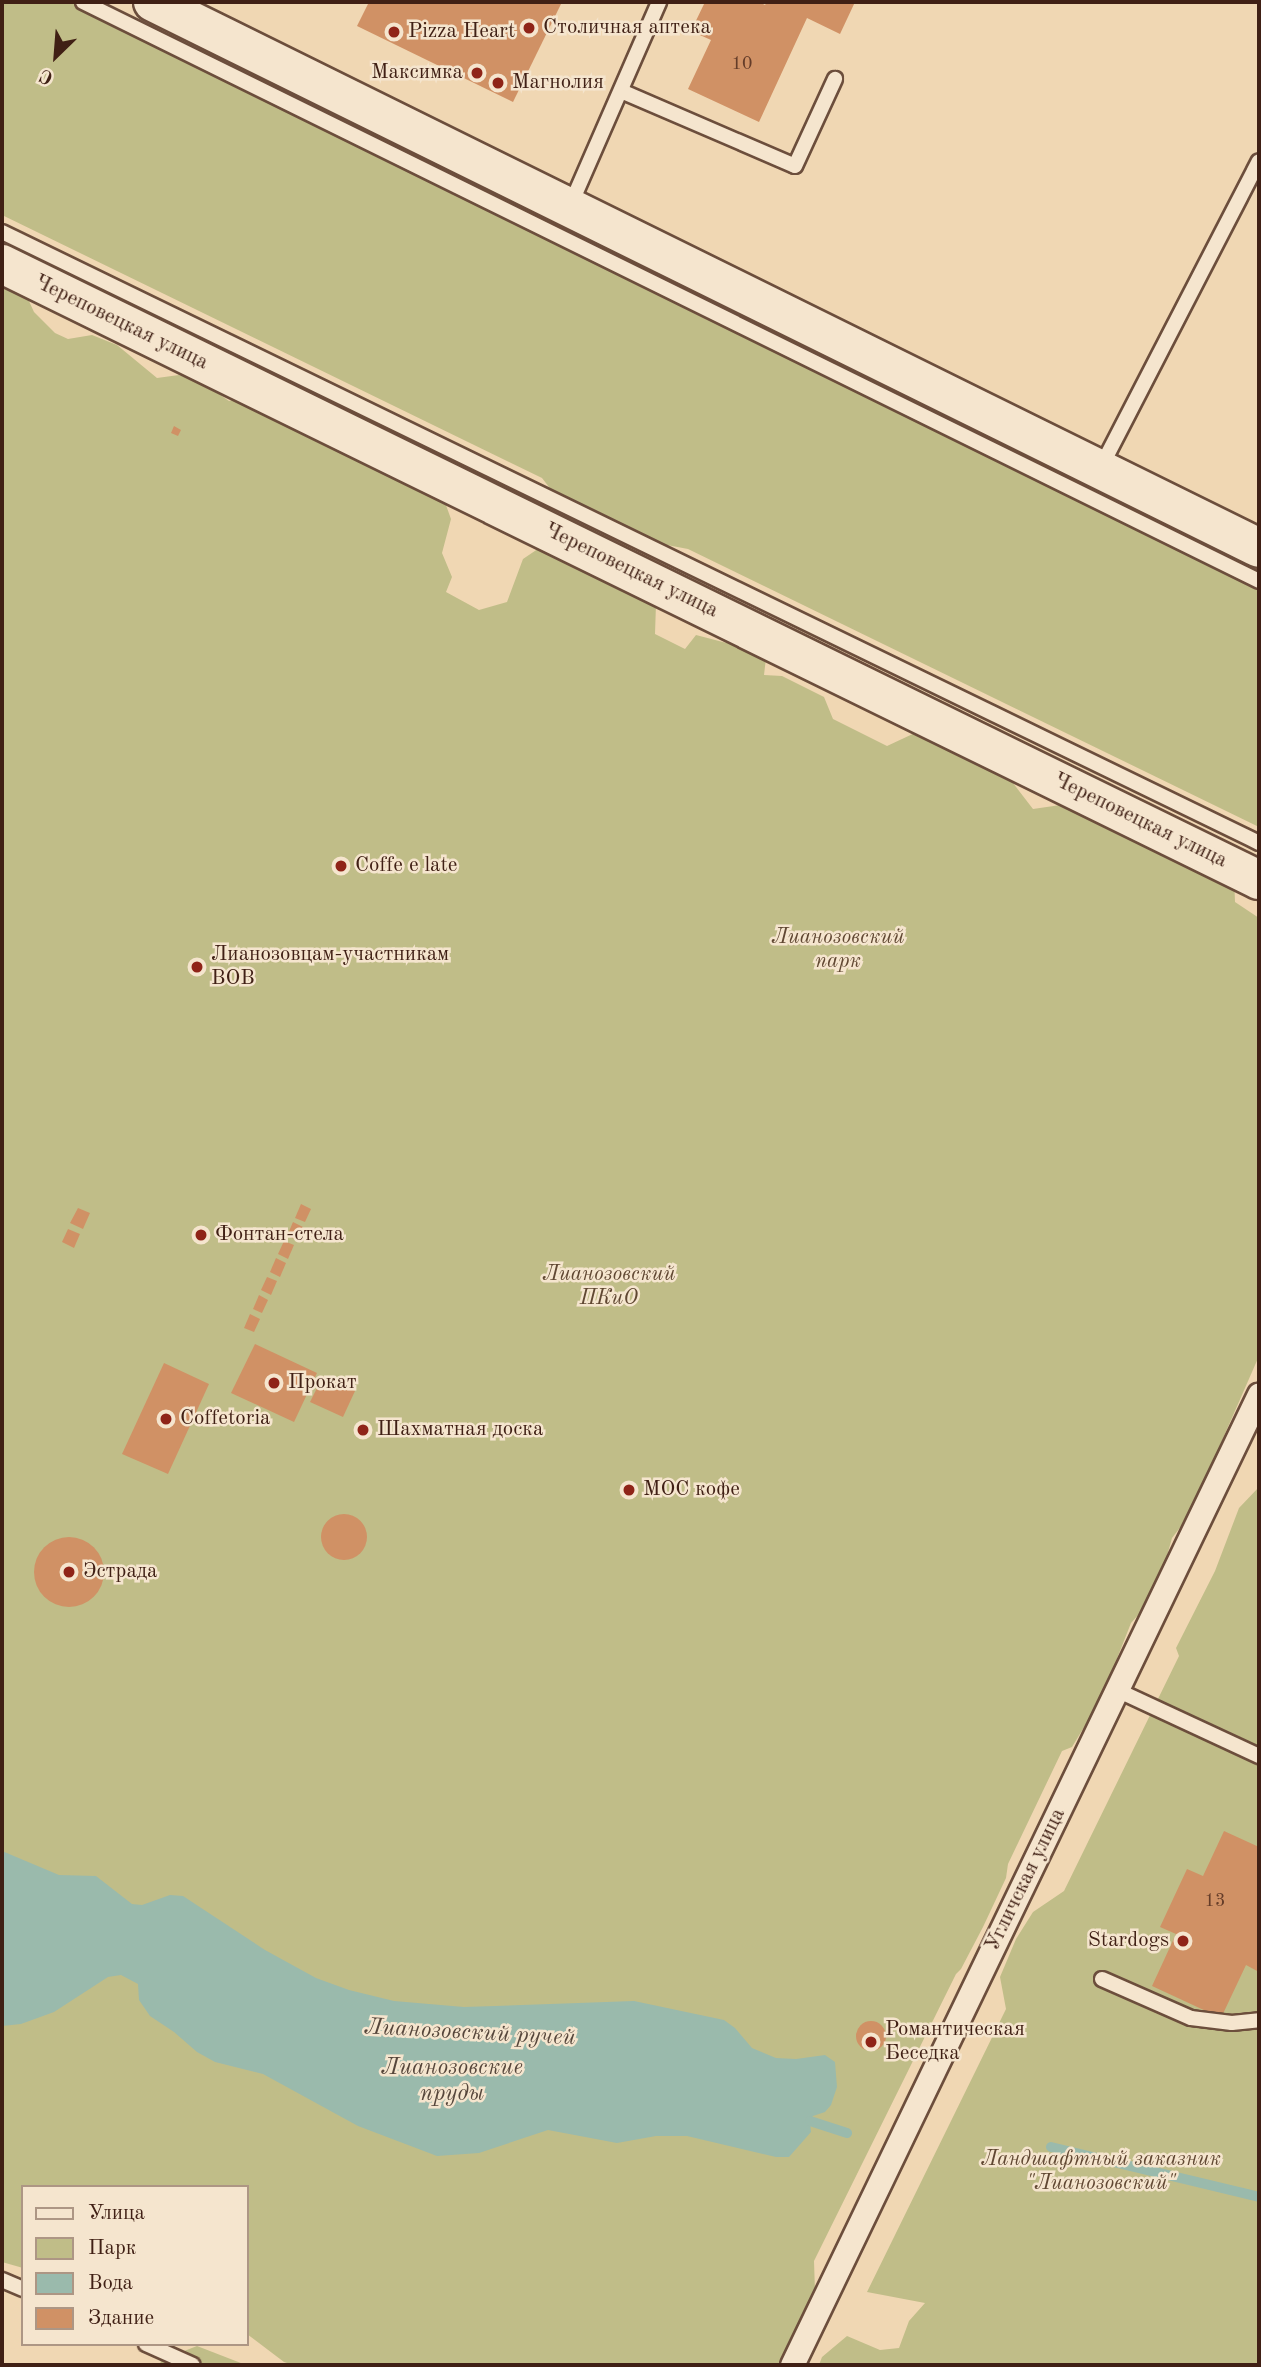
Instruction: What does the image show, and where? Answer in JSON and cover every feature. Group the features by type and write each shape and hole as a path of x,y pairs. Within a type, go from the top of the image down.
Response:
{"main road":[{"path":"153,2 1259,548"},
{"name":"Череповецкая улица","path":"2,264 1259,880"}],"street":[{"name":"Угличская улица","path":"792,2365 1259,1394"}],"lane":[{"path":"83,2 1259,581"},
{"path":"568,208 659,2"},
{"path":"621,91 794,166 835,79"},
{"path":"1101,468 1259,161"},
{"name":"Череповецкая улица","path":"2,232 1259,843"},
{"path":"1117,1690 1259,1756"},
{"path":"1102,1979 1191,2018 1232,2023 1259,2020"},
{"path":"2,2280 21,2288"},
{"path":"150,2346 193,2365"}],"green space":[{"path":"2,2 84,2 714,317 742,318 753,336 787,353 823,354 970,432 970,445 1240,580 1259,571 1259,827 688,549 646,541 559,500 542,478 2,215"},
{"name":"Лианозовский парк","path":"2,272 22,286 34,312 55,333 68,339 92,335 117,345 157,378 179,375 206,385 229,401 246,396 438,483 451,519 442,553 452,577 446,592 479,610 507,602 523,559 557,536 656,604 655,634 685,649 696,635 742,647 766,658 764,675 782,676 824,697 833,719 887,746 917,732 989,752 1033,809 1088,801 1151,818 1159,855 1176,852 1234,874 1235,902 1259,918 1259,1356 1189,1516 1172,1538 1156,1595 1131,1623 1101,1699 1072,1747 1062,1751 1008,1864 1006,1878 983,1927 956,1974 814,2261 815,2291 783,2365 293,2365 284,2362 248,2335 248,2185 21,2185 21,2267 2,2262"},
{"name":"Ландшафтный заказник \"Лианозовский\"","path":"1259,1487 1259,2365 819,2365 822,2357 847,2336 880,2350 899,2348 909,2321 925,2303 867,2292 1006,2009 1000,1977 1016,1939 1033,1912 1064,1891 1179,1656 1176,1648 1215,1571 1239,1508"},
{"path":"197,2346 246,2365 160,2365 161,2360"}],"water":[{"name":"Лианозовские пруды","path":"2,1851 59,1875 96,1876 132,1904 142,1905 170,1895 183,1896 265,1950 316,1978 349,1990 394,2001 464,2007 634,2001 724,2020 735,2028 752,2048 776,2058 796,2059 825,2055 835,2062 837,2087 831,2105 825,2112 813,2116 810,2121 811,2132 789,2157 776,2157 687,2136 656,2136 617,2143 548,2130 479,2153 437,2156 358,2126 263,2074 215,2062 197,2052 150,2016 139,2000 138,1984 121,1975 108,1977 54,2012 21,2024 2,2026"}],"building":[{"path":"369,2 562,2 513,102 357,26"},
{"path":"705,2 759,2 765,5 767,2 855,2 840,34 807,18 759,122 688,89 711,40 691,31"},
{"path":"174,426 181,430 178,436 171,433"},
{"path":"301,1204 311,1209 305,1222 295,1218"},
{"path":"78,1208 90,1213 83,1229 70,1223"},
{"path":"293,1222 303,1227 297,1240 287,1236"},
{"path":"68,1229 80,1234 74,1248 62,1242"},
{"path":"284,1241 294,1245 288,1259 278,1254"},
{"path":"276,1258 286,1263 280,1277 270,1272"},
{"path":"267,1277 277,1281 271,1295 261,1290"},
{"path":"259,1295 268,1300 262,1313 253,1309"},
{"path":"250,1314 260,1319 254,1332 244,1328"},
{"name":"Прокат","path":"255,1344 317,1373 294,1422 231,1393"},
{"name":"Coffetoria","path":"164,1363 209,1384 168,1474 122,1454"},
{"path":"323,1376 355,1391 343,1417 310,1402"},
{"path":"344,1514 360,1521 367,1537 360,1553 344,1560 328,1553 321,1537 328,1521"},
{"name":"Эстрада","path":"62,1537 76,1537 89,1543 98,1552 104,1572 102,1585 94,1597 76,1607 62,1607 49,1601 40,1592 34,1579 34,1565 40,1552 49,1543"},
{"path":"1224,1831 1259,1847 1259,1972 1246,1965 1221,2018 1152,1986 1176,1934 1160,1927 1187,1869 1203,1876"},
{"name":"Романтическая Беседка","path":"871,2021 882,2025 886,2036 882,2047 871,2051 860,2047 856,2036 860,2025"}],"waterway":[{"path":"810,2121 847,2133"},
{"name":"Лианозовский ручей","path":"1051,2147 1259,2197"}],"place":[{"name":"Столичная аптека","path":"529,28"},
{"name":"Pizza Heart","path":"394,32"},
{"name":"Максимка","path":"477,73"},
{"name":"Магнолия","path":"498,83"},
{"name":"Coffe e late","path":"341,866"},
{"name":"Лианозовцам-участникам ВОВ","path":"197,967"},
{"name":"Фонтан-стела","path":"201,1235"},
{"name":"Прокат","path":"274,1383"},
{"name":"Coffetoria","path":"166,1419"},
{"name":"Шахматная доска","path":"363,1430"},
{"name":"МОС кофе","path":"629,1490"},
{"name":"Эстрада","path":"69,1572"},
{"name":"Stardogs","path":"1183,1941"},
{"name":"Романтическая Беседка","path":"871,2042"}],"park label":[{"name":"Лианозовский ПКиО","path":"609,1287"}]}
